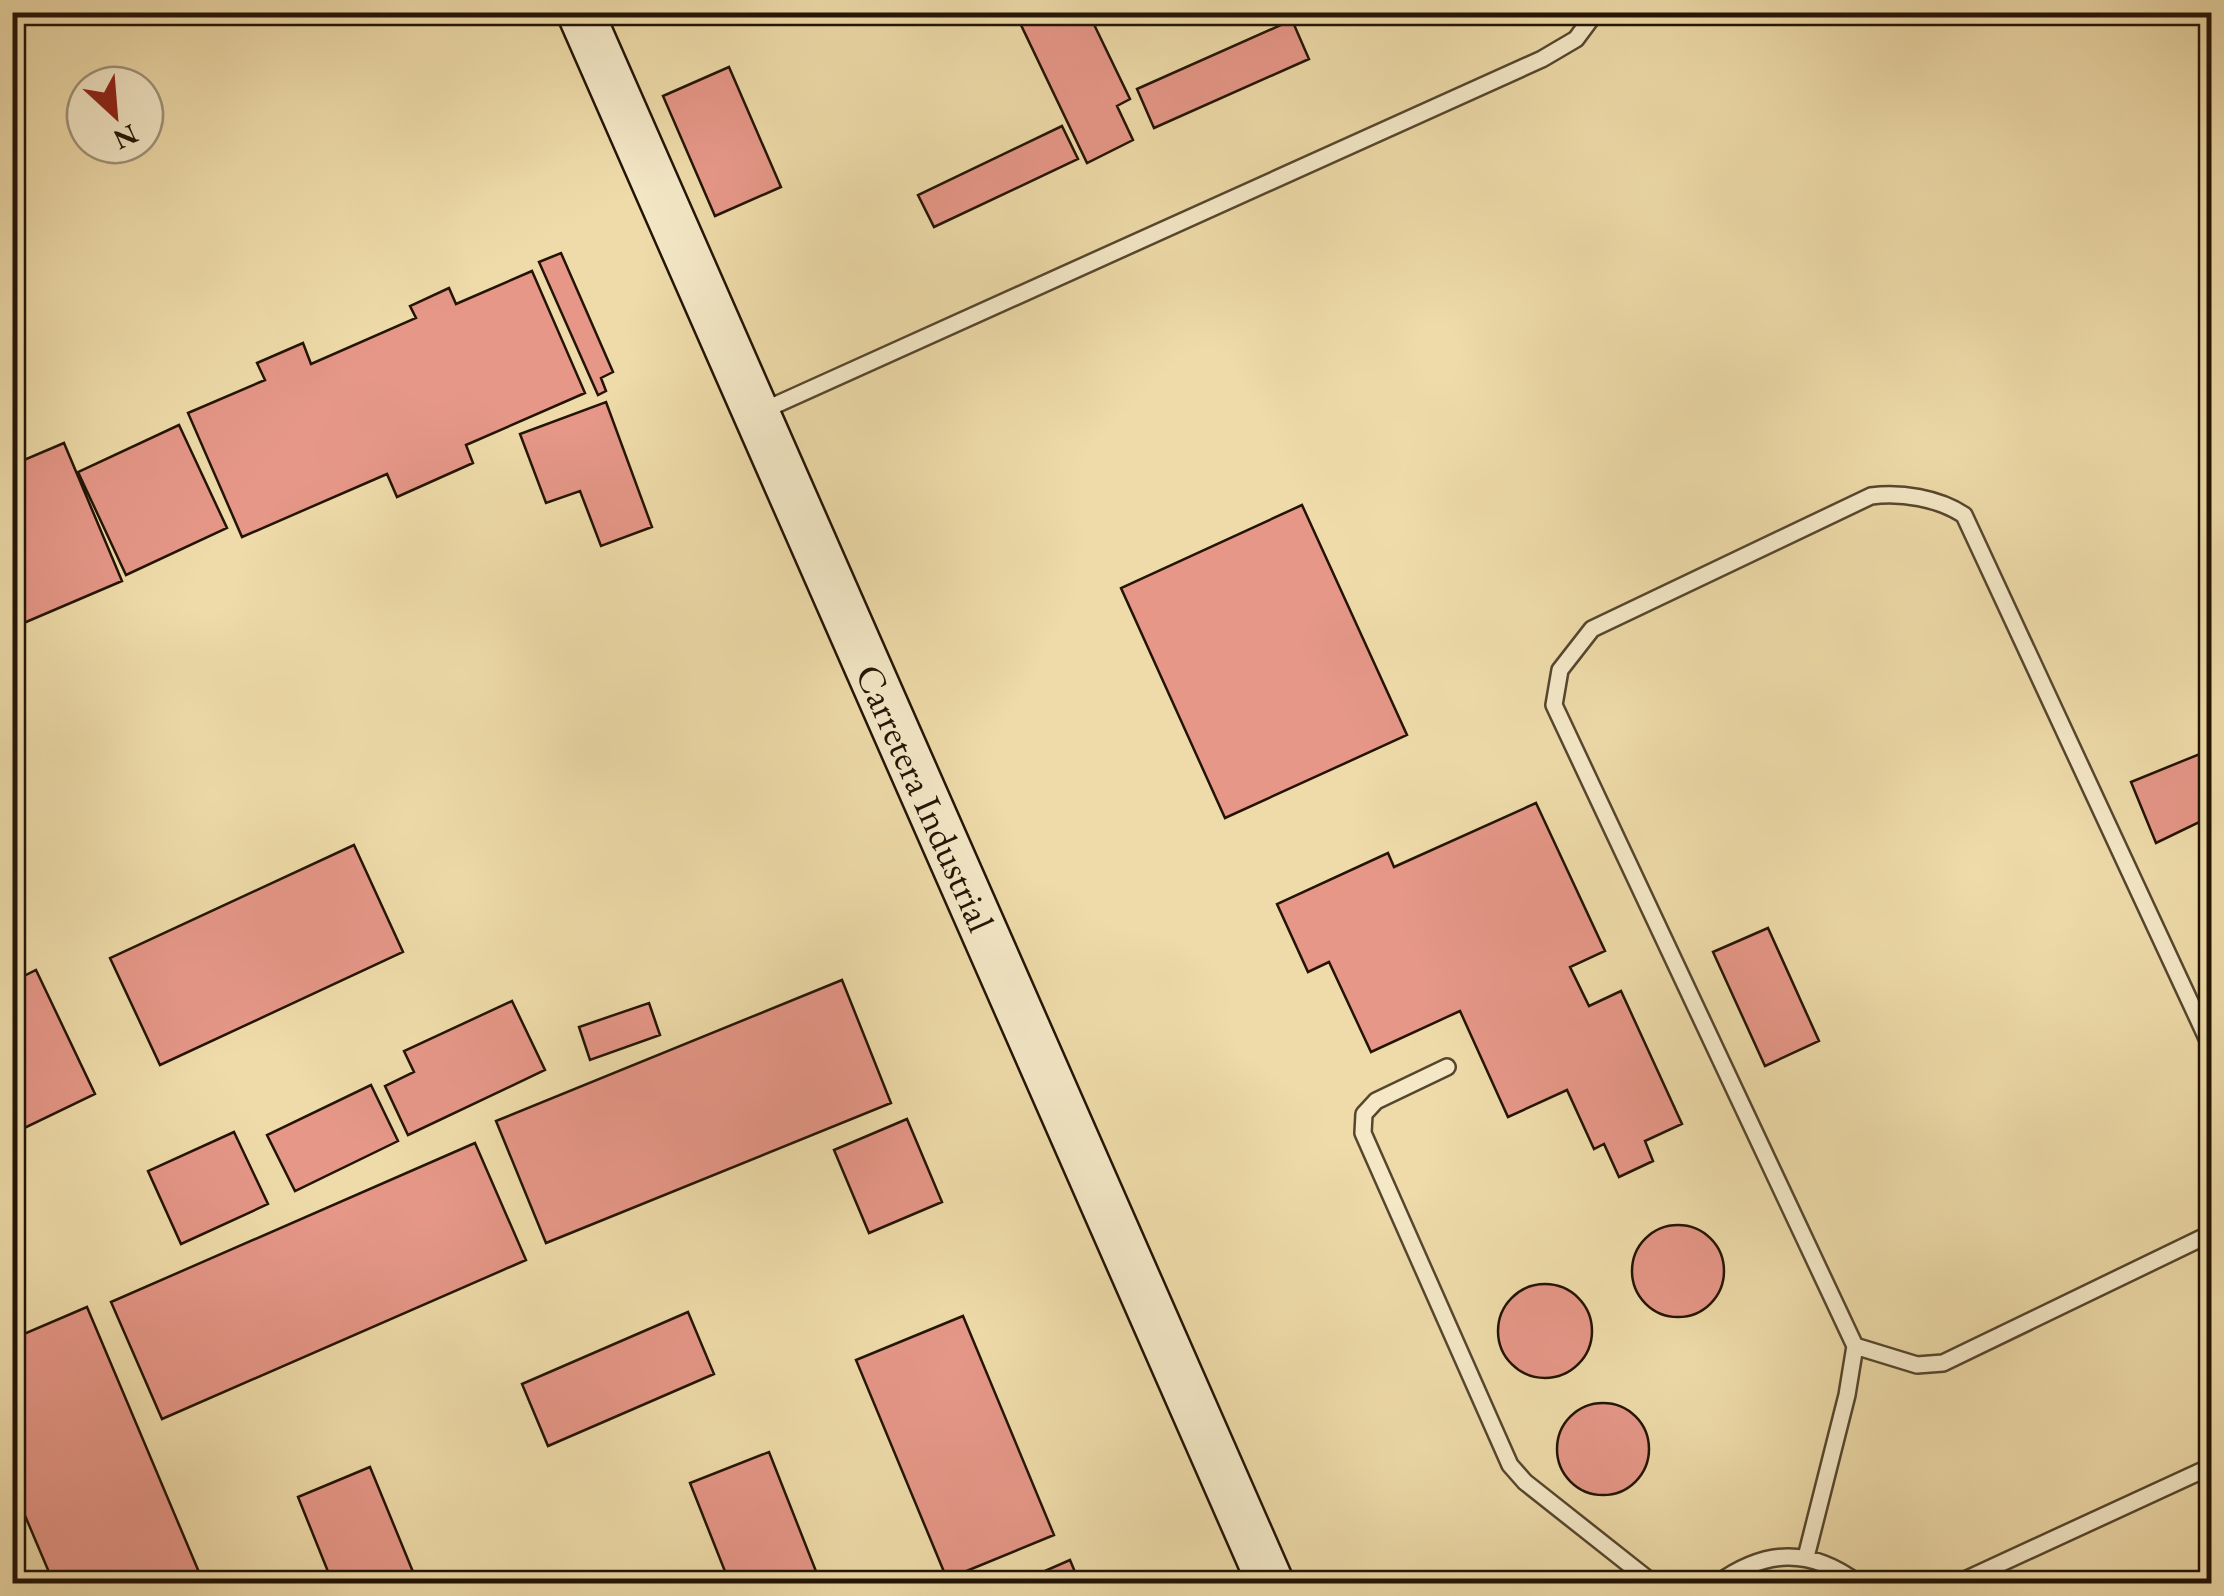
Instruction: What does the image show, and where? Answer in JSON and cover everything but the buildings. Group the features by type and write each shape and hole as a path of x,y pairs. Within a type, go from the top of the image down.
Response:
{"main road":[{"name":"Carretera Industrial","path":"580,12 1271,1584"}],"lane":[{"path":"756,414 1542,60 1576,40 1596,12"},
{"path":"1806,1558 1848,1395 1854,1346 1554,705 1560,670 1592,629 1870,496 1896,493 1952,508 1964,516 2212,1049"},
{"path":"1447,1068 1376,1101 1364,1114 1363,1132 1510,1465 1524,1482 1654,1584"},
{"path":"1854,1346 1916,1365 1943,1362 2212,1233"},
{"path":"1956,1584 2212,1466"},
{"path":"1717,1584 1740,1567 1773,1557 1806,1558 1838,1568 1859,1584"}]}
